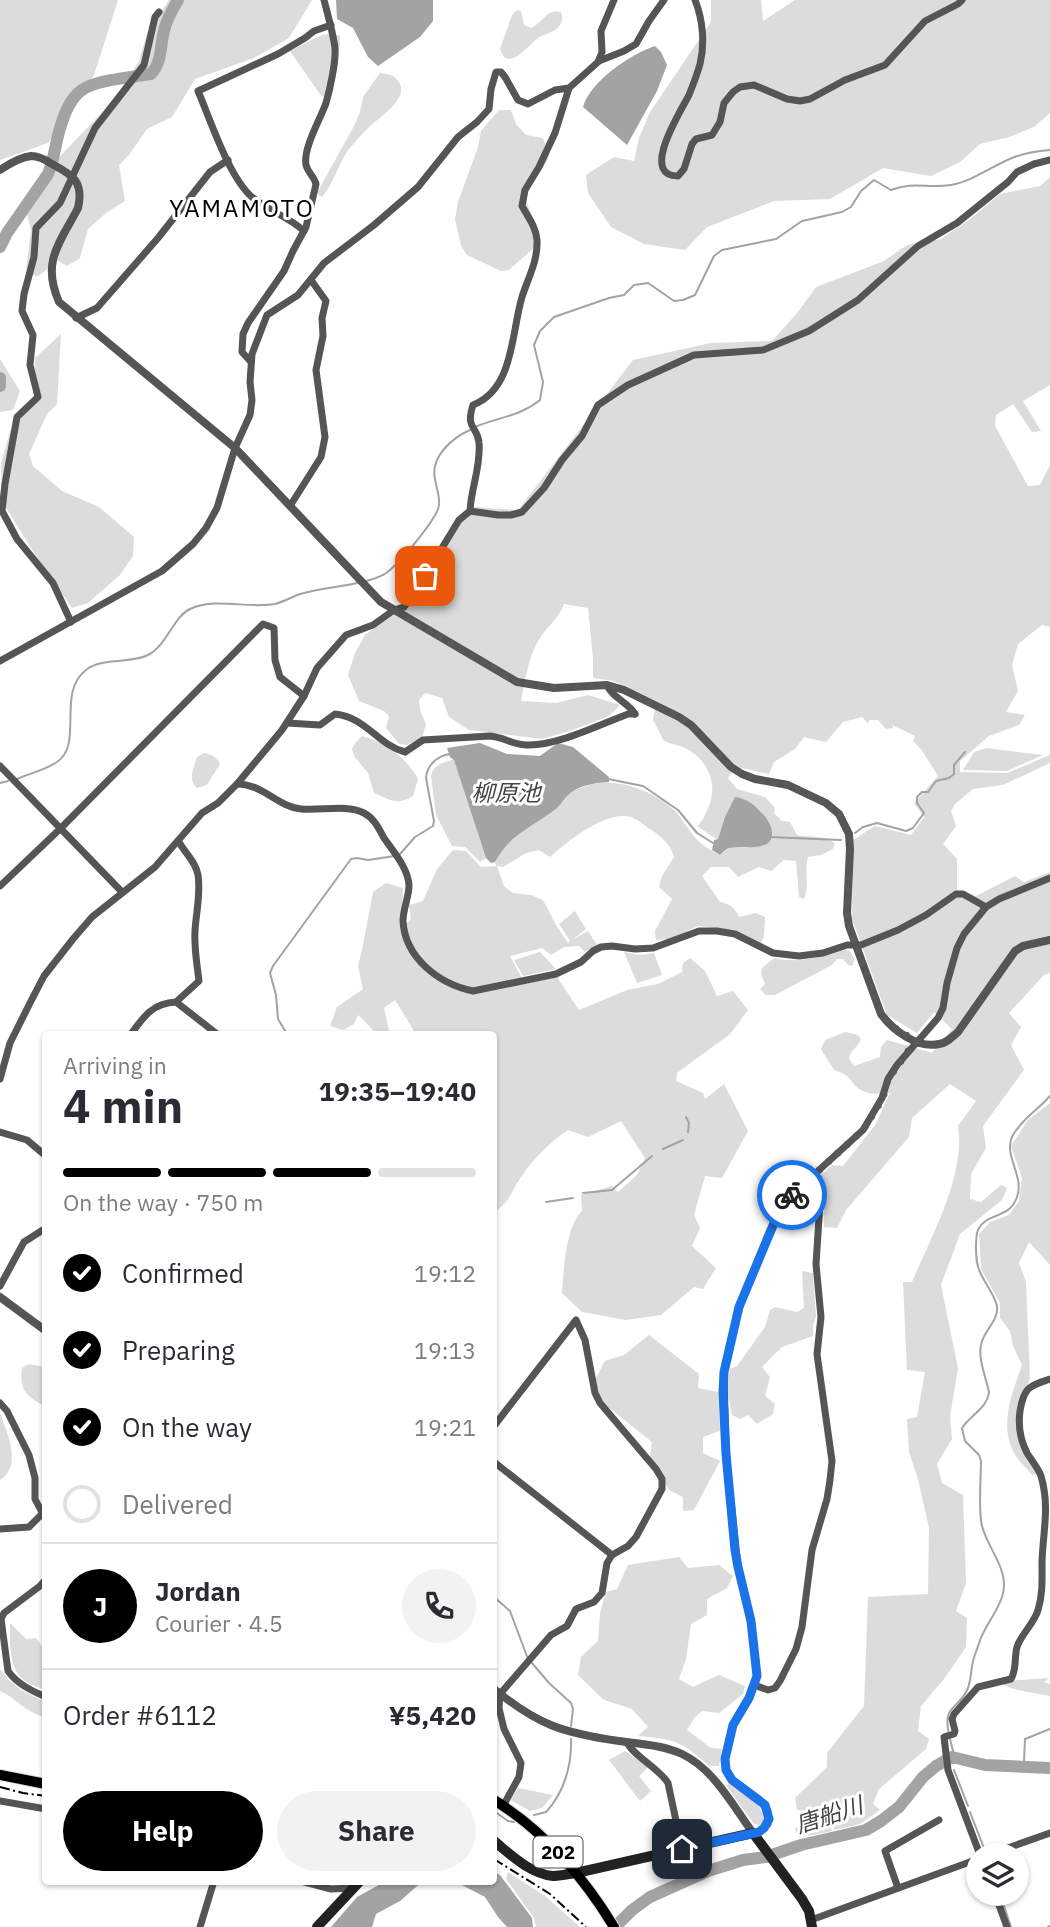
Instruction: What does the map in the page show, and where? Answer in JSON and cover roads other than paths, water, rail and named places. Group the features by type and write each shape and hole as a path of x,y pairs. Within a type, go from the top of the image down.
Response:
{"highway":[{"path":"0,1774 42,1783"},
{"name":"202","path":"498,1803 553,1846 611,1922"}],"main road":[{"path":"497,1843 537,1872 553,1876 753,1833 802,1899 812,1924"},
{"path":"317,1927 356,1885"}],"street":[{"path":"251,362 242,352 243,334 284,271 304,231 316,184 306,165 306,155 326,101 335,52 324,0"},
{"path":"0,662 162,571 193,544 217,508 235,448 250,415 251,354 267,314 291,300 312,280 324,263 418,187 458,137 489,109 496,72 505,76 514,96 527,104 555,90 569,88 584,76 598,61 602,52 601,32 614,0"},
{"path":"598,61 636,44 664,0"},
{"path":"695,0 704,44 695,79 664,146 661,163 663,171 670,176 678,176 684,169 691,144 696,139 712,135 716,130 724,103 740,87 754,85 787,99 810,99 845,80 886,65 925,21 962,0"},
{"path":"71,622 53,583 17,539 2,511 17,417 38,397 30,365 33,335 22,311 24,294 34,257 36,228 61,204 70,174 95,128 144,65 155,18 159,12"},
{"path":"304,231 297,224 266,208 242,188 198,91 278,54 314,31 331,25"},
{"path":"470,511 477,480 479,445 469,416 473,405 486,399 495,389 510,354 522,299 536,256 536,231 522,206 525,190 555,133 569,88"},
{"path":"0,170 11,163 36,156 70,174 80,192 80,202 54,253 51,278 59,302 235,448 381,601 517,682 554,688 607,685 624,690 691,725 731,767 742,774 805,792 826,803 839,814 849,834 847,914 881,1014 889,1024 917,1042 933,1045 948,1041 958,1032 1015,951 1023,946 1050,940"},
{"path":"76,318 97,308 158,238 210,172 228,160"},
{"path":"0,1079 10,1043 44,976 92,917 155,867 202,813 218,803 237,784 287,723 317,668 346,635 373,625 394,610 404,607 458,520 470,511 511,515 525,510 582,436 598,405 628,385 694,355 763,350 809,331 858,300 918,246 957,223 1017,172 1050,160"},
{"path":"290,506 321,457 325,437 316,370 323,337 322,318 326,301 312,280"},
{"path":"0,886 263,624 274,628 275,660 280,677 304,696"},
{"path":"287,723 320,725 335,714 342,715 358,720 390,745 405,752 423,740 478,737 496,737 518,745 538,745 570,737 628,714 635,714 607,685"},
{"path":"0,766 122,892"},
{"path":"237,784 260,789 293,807 347,809 365,813 373,819 406,874 409,885 403,918 405,940 413,954 444,981 473,991 556,974 581,962 601,947 635,950 653,948 699,931 717,931 735,934 780,955 823,953 847,945 861,945 898,930 956,894 963,894 986,907"},
{"path":"133,1031 141,1020 161,1003 176,1002 199,981 195,953 199,906 198,874 192,860 178,842"},
{"path":"497,1691 528,1714 564,1731 657,1746 683,1754 712,1778 753,1833 759,1832 768,1824 768,1811 759,1799 732,1780 726,1770 725,1759 733,1725 757,1676 751,1621 738,1567 727,1468 723,1393 724,1372 739,1307 783,1205 863,1130 883,1098 888,1079 911,1047 938,1018 943,1008 957,948 964,933 986,907 1050,878"},
{"path":"176,1002 213,1031"},
{"path":"0,1132 27,1140 42,1153"},
{"path":"754,1685 768,1690 775,1688 796,1649 802,1627 812,1549 827,1499 832,1461 817,1354 821,1317 816,1264 820,1203 819,1196 807,1181"},
{"path":"0,1286 24,1242 42,1231"},
{"path":"0,1297 42,1328"},
{"path":"497,1422 576,1320 585,1340 600,1403 662,1479 662,1489 636,1537 628,1546 612,1555 607,1563 602,1593 594,1602 576,1609 567,1626 551,1635 525,1665 497,1691"},
{"path":"974,1843 948,1770 944,1737 954,1734 954,1714 978,1687 1011,1679 1014,1674 1016,1649 1038,1612 1046,1582 1042,1560 1048,1520 1041,1475 1026,1451 1021,1436 1020,1412 1025,1392 1030,1385 1050,1378"},
{"path":"0,1403 7,1411 29,1455 35,1478 33,1491 42,1511"},
{"path":"497,1464 612,1555"},
{"path":"0,1529 29,1527 42,1517"},
{"path":"42,1584 4,1613 1,1619 8,1671 27,1688 42,1696"},
{"path":"497,1691 504,1729 521,1763 519,1777 498,1803"},
{"path":"627,1742 630,1750 665,1777 682,1849"},
{"path":"0,1801 42,1808"},
{"path":"898,1888 885,1851 939,1820"},
{"path":"1022,1843 1050,1833"},
{"path":"812,1924 966,1862"},
{"path":"200,1927 213,1885"},
{"path":"316,1885 331,1889 356,1885"},
{"path":"999,1906 1007,1927"}],"water":[{"path":"336,0 433,0 433,21 420,37 378,66 368,57 353,28 337,19"},
{"path":"655,46 667,65 657,91 627,145 583,107 587,97 603,78 635,55"},
{"name":"柳原池","path":"480,743 507,754 540,756 558,743 573,747 609,777 609,782 576,789 557,808 515,837 495,862 491,863 486,858 454,760 447,748"},
{"path":"735,797 751,803 764,815 771,827 771,840 761,846 729,848 720,855 712,850 714,840 718,839"},
{"path":"497,1874 500,1875 532,1918 533,1927 507,1927 485,1897 462,1885 497,1885"},
{"path":"379,1885 418,1885 400,1901 376,1914 372,1927 331,1927 357,1897"}],"waterway":[{"path":"0,247 48,174 62,120 73,98 82,90 96,84 151,74 159,60 166,23 178,0"},
{"path":"475,427 516,413 540,400 543,382 534,345 540,331 554,317 624,295 634,285 648,283 674,301 695,295 714,256 722,250 776,239 802,221 842,212 851,207 861,191 874,180 891,190 907,186 951,185 1017,156 1050,150"},
{"path":"0,378 0,386"},
{"path":"366,581 382,576 392,568 432,520 439,505 434,471 436,463 450,443 470,430"},
{"path":"17,779 53,765 65,754 69,743 73,692 77,680 86,670 100,663 148,655 161,644 179,618 190,609 221,603 275,604 300,594 357,583"},
{"path":"855,833 863,827 877,823 906,831 913,828 924,813 917,803 917,797 922,792 928,792 936,781 954,774 954,765 965,752"},
{"path":"400,854 415,837 433,826 427,773 434,762 450,754"},
{"path":"608,779 643,786 678,810 697,833 713,843"},
{"path":"0,783 8,781"},
{"path":"769,837 841,840"},
{"path":"285,1031 278,1019 276,995 270,973 273,966 351,859 368,860 395,856"},
{"path":"949,1734 948,1717 968,1688 980,1640 1000,1603 1004,1587 1001,1569 982,1526 981,1461 979,1455 965,1441 962,1428 988,1398 980,1350 982,1340 997,1311 994,1297 978,1266 976,1236 986,1220 1009,1209 1017,1197 1018,1181 1010,1142 1021,1124 1050,1096"},
{"path":"686,1117 689,1123 688,1132"},
{"path":"663,1149 683,1140"},
{"path":"583,1193 612,1190 652,1156"},
{"path":"546,1202 573,1198"},
{"path":"497,1600 510,1611 528,1659"},
{"path":"532,1663 571,1703 571,1726"},
{"path":"1020,1766 1024,1761 1025,1739 1050,1729"},
{"path":"534,1815 546,1812 558,1796 568,1769 571,1739"},
{"path":"950,1739 952,1757"},
{"name":"唐船川","path":"615,1927 650,1897 708,1871 866,1830 899,1807 923,1777 952,1757 985,1765 1050,1768"},
{"path":"954,1770 968,1806"},
{"path":"970,1812 982,1843"},
{"path":"497,1813 514,1822"},
{"path":"1004,1906 1011,1927"}],"railway":[{"path":"0,1787 42,1795"},
{"path":"497,1861 550,1894 586,1927"}],"district":[{"name":"YAMAMOTO","path":"242,209"}]}
